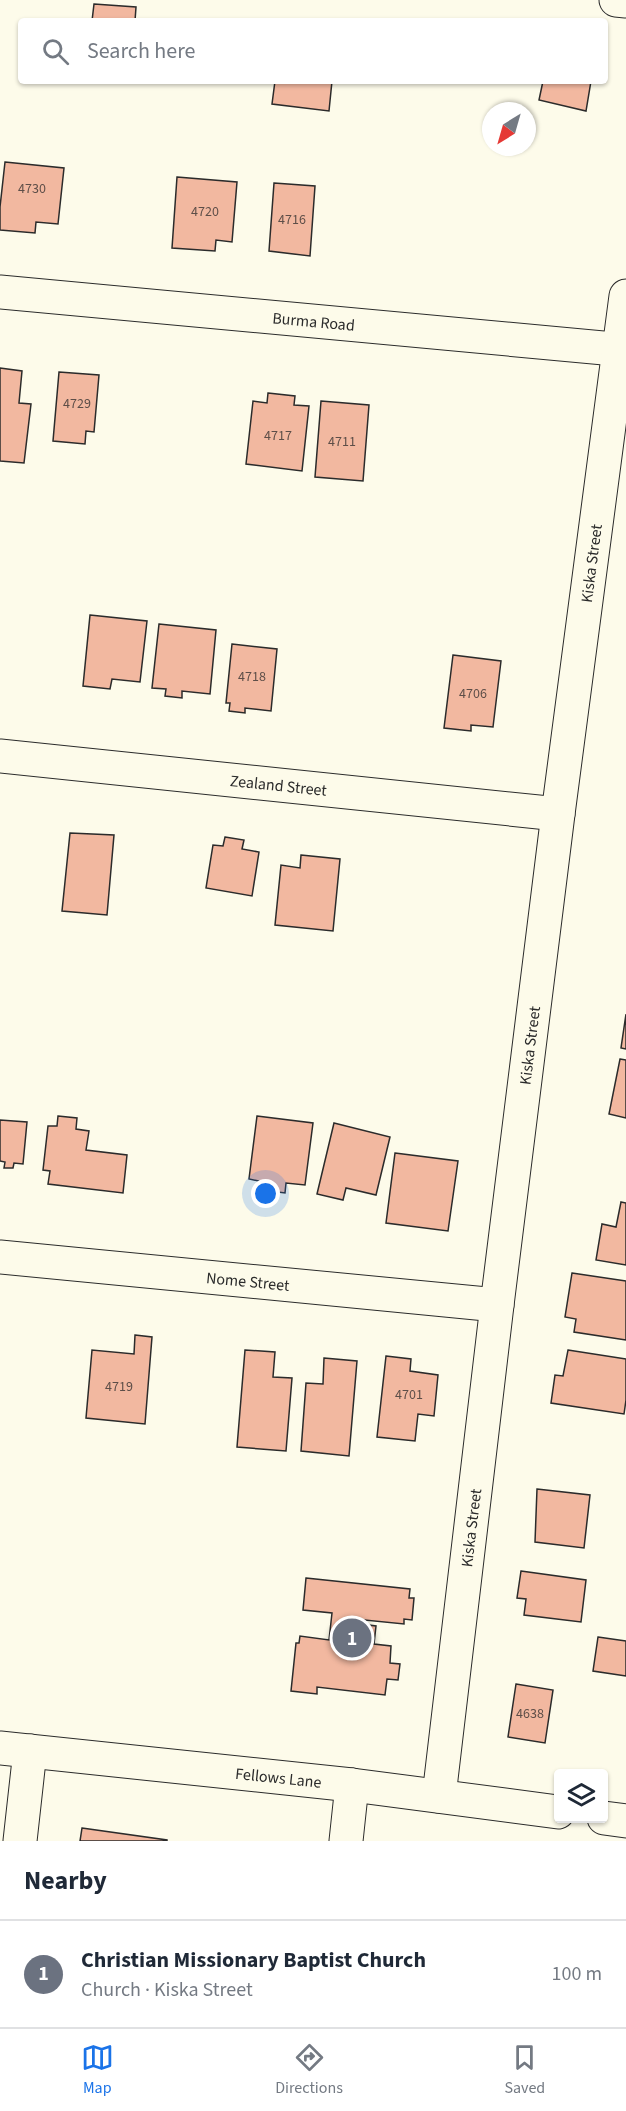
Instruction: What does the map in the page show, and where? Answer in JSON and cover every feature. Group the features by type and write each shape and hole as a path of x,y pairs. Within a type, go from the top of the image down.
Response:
{"street":[{"path":"616,0 626,1"},
{"name":"Burma Road","path":"0,292 623,350"},
{"name":"Kiska Street","path":"440,1796 497,1305 558,814 623,350 626,296"},
{"name":"Zealand Street","path":"0,756 558,814"},
{"name":"Nome Street","path":"0,1257 497,1305"},
{"path":"15,1750 20,1841"},
{"name":"Fellows Lane","path":"15,1750 352,1785 554,1811"},
{"path":"346,1841 352,1785"},
{"path":"608,1819 626,1821"}],"building":[{"path":"94,4 136,7 135,18 92,18"},
{"path":"275,84 332,84 329,111 272,104"},
{"path":"542,84 590,84 586,111 539,100"},
{"path":"5,162 64,168 58,224 36,222 35,233 0,230"},
{"path":"177,177 237,182 232,242 216,240 215,251 172,248"},
{"path":"274,183 315,186 310,256 269,251"},
{"path":"0,368 22,371 19,403 31,404 24,463 0,461"},
{"path":"59,372 99,375 94,432 86,431 85,444 53,441"},
{"path":"268,393 295,396 294,405 309,406 302,471 246,464 253,401 267,403"},
{"path":"321,401 369,405 363,481 315,477"},
{"path":"90,615 147,621 140,682 112,679 110,689 83,686"},
{"path":"159,624 216,630 210,694 182,691 182,698 165,696 166,689 152,688"},
{"path":"232,644 277,649 271,711 245,708 245,713 229,711 230,703 226,703"},
{"path":"453,655 501,661 493,727 471,725 471,731 444,728"},
{"path":"70,833 114,835 107,915 62,911"},
{"path":"225,837 244,840 242,849 259,852 252,896 206,888 213,845 223,846"},
{"path":"301,855 340,859 333,931 275,925 281,865 300,868"},
{"path":"626,1014 626,1049 621,1048"},
{"path":"620,1059 626,1060 626,1118 609,1114"},
{"path":"58,1116 77,1118 76,1129 89,1131 86,1150 127,1155 123,1193 48,1184 50,1171 43,1170 48,1126 57,1126"},
{"path":"257,1116 313,1123 305,1185 286,1183 285,1193 263,1190 264,1182 249,1179"},
{"path":"0,1120 27,1122 23,1164 14,1163 13,1168 4,1168 5,1162 0,1161"},
{"path":"334,1123 390,1137 376,1195 346,1188 343,1200 317,1194"},
{"path":"395,1153 458,1161 448,1231 386,1223"},
{"path":"621,1202 626,1203 626,1265 596,1260 602,1224 616,1227"},
{"path":"572,1273 626,1281 626,1340 574,1332 576,1319 565,1317"},
{"path":"135,1335 152,1337 145,1424 86,1418 92,1350 134,1354"},
{"path":"245,1350 275,1352 273,1377 292,1378 286,1451 237,1447"},
{"path":"568,1350 626,1359 624,1414 551,1403 555,1375 563,1376"},
{"path":"386,1356 411,1359 410,1371 438,1375 434,1416 418,1414 415,1441 377,1437"},
{"path":"324,1358 357,1361 349,1456 301,1451 306,1383 323,1384"},
{"path":"537,1489 590,1495 584,1548 535,1542"},
{"path":"521,1571 586,1580 581,1622 524,1615 526,1599 517,1598"},
{"path":"306,1578 410,1589 409,1598 414,1598 412,1620 404,1619 404,1624 345,1618 345,1622 376,1626 374,1644 391,1646 390,1663 400,1664 398,1680 387,1679 385,1695 317,1687 317,1694 291,1691 296,1643 299,1643 300,1636 329,1640 332,1613 303,1610"},
{"path":"598,1637 626,1641 626,1676 593,1671"},
{"path":"516,1684 553,1690 545,1743 508,1737"},
{"path":"82,1828 167,1840 167,1841 80,1841"}],"place":[{"name":"Christian Missionary Baptist Church","path":"352,1638"}]}
